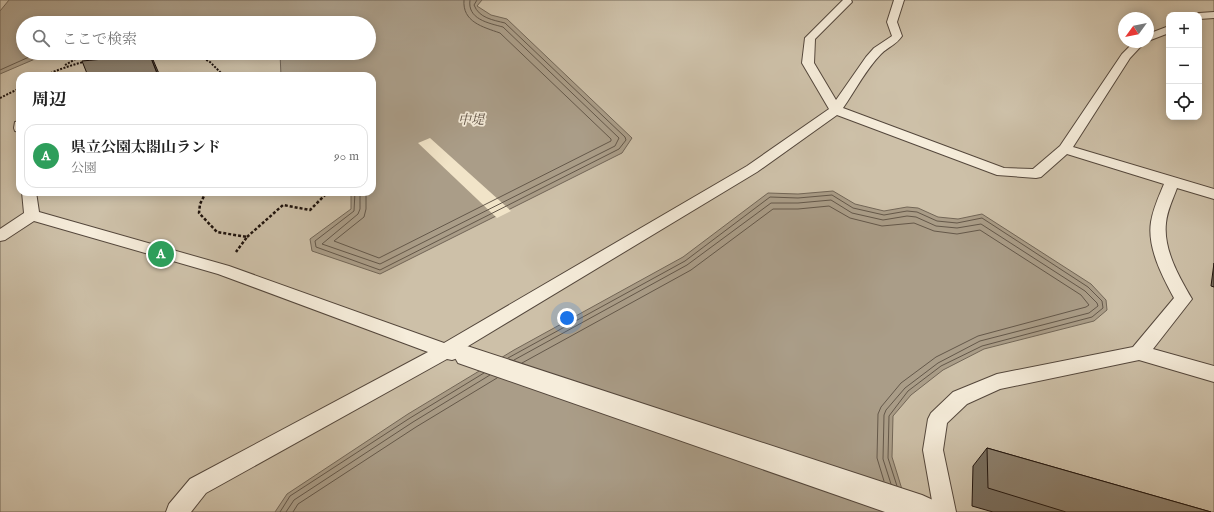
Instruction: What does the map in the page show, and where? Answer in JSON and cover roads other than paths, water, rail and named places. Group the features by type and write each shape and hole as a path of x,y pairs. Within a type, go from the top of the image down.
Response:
{"street":[{"path":"456,354 932,511"}],"lane":[{"path":"177,512 198,486 456,354 752,169 836,110 870,59 878,50 893,41 897,36 892,22 899,0"},
{"path":"847,2 810,38 808,63 836,110 1002,172 1036,174 1065,149 1126,56 1134,48"},
{"path":"1202,16 1214,15"},
{"path":"1154,35 1166,30"},
{"path":"1065,149 1214,194"},
{"path":"1139,353 1183,299 1172,280 1163,254 1158,223 1172,181"},
{"path":"30,196 32,215"},
{"path":"0,236 32,215 223,270 456,354"},
{"path":"932,511 933,450 938,419 960,398 997,382 1139,353 1214,374"}],"water":[{"name":"中堤","path":"9,0 482,0 477,6 491,15 507,19 632,138 622,153 380,274 312,251 310,239 351,209 351,196 376,196 376,72 281,72 280,60 376,60 376,16 16,16 16,60 33,60 0,74 0,11"},
{"path":"833,191 855,204 884,211 907,207 918,208 938,217 958,219 982,214 1091,284 1106,300 1107,310 1094,321 984,349 943,370 911,395 893,416 892,457 909,512 275,512 287,494 408,414 514,350 683,257 768,193 798,194"}],"place":[{"name":"県立公園太閤山ランド","path":"161,254"}]}
